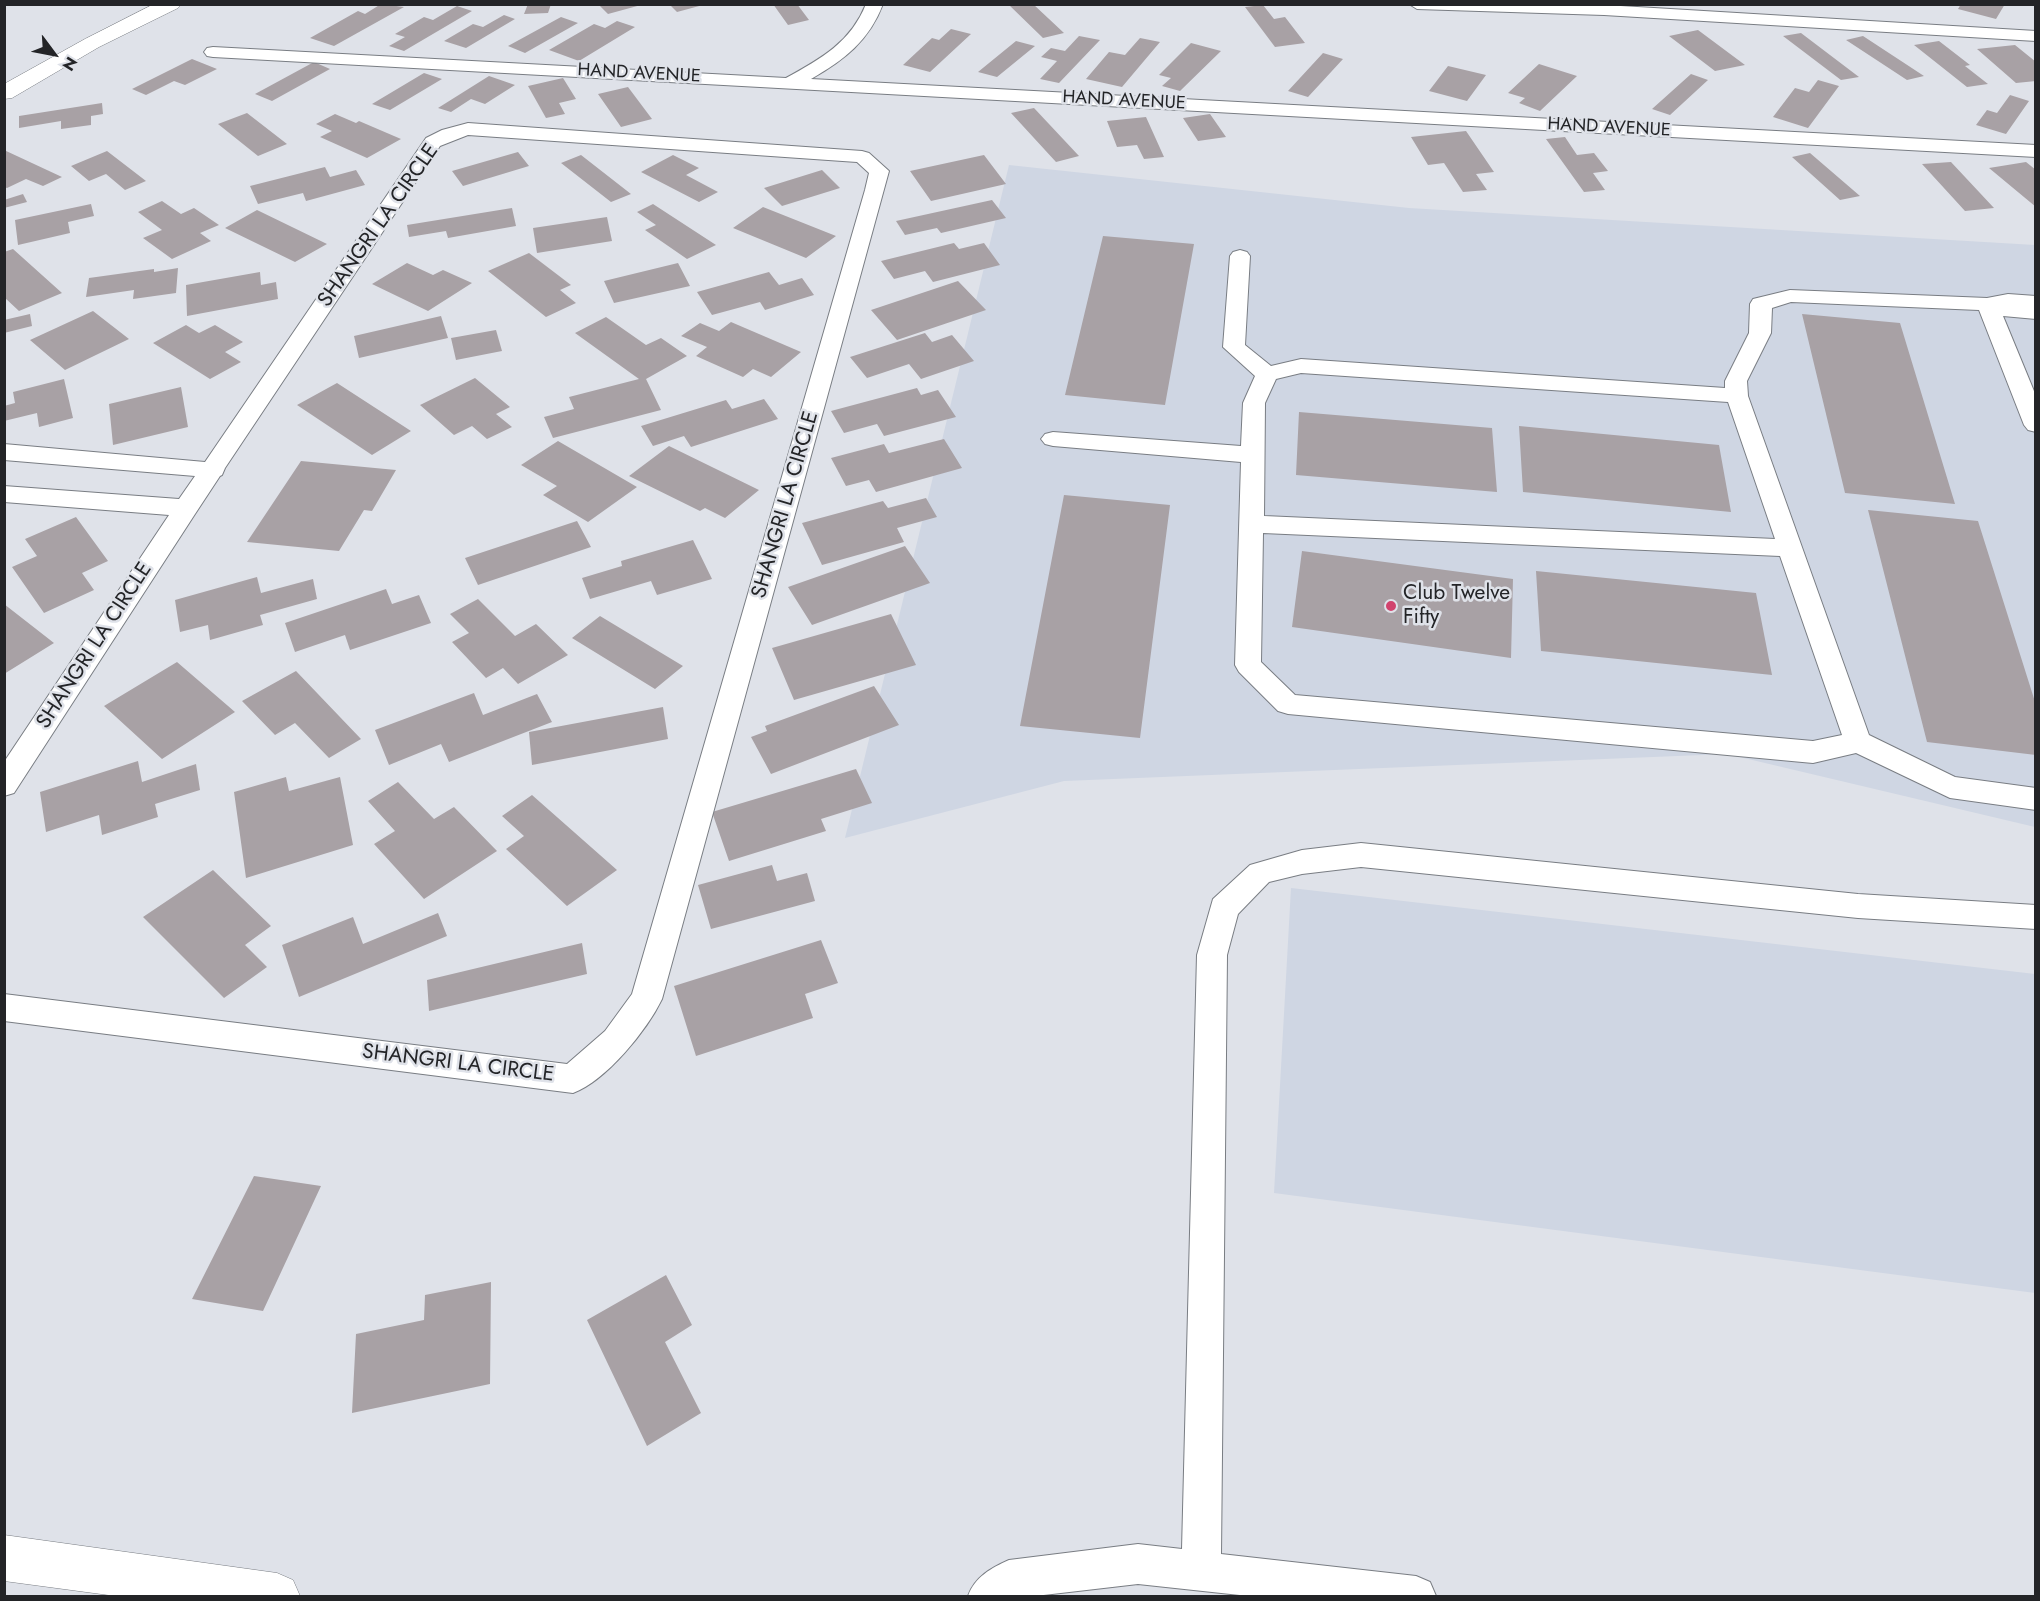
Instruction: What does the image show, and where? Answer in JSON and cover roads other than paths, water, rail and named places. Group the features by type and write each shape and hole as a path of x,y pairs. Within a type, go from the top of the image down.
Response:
{"street":[{"path":"4,93 92,43 171,4"},
{"path":"4,1558 277,1596"}],"lane":[{"path":"790,83 832,59 860,36 868,23 874,4"},
{"path":"1417,4 1600,8 2036,36"},
{"name":"HAND AVENUE","path":"213,52 2036,151"},
{"name":"SHANGRI LA CIRCLE","path":"4,785 186,508 214,470 433,142 449,134 468,129 862,157 879,171 646,999 616,1041 573,1079 4,1007"},
{"path":"1240,256 1234,347 1267,374"},
{"path":"1858,742 1737,396 1736,381 1760,333 1761,304 1790,296 1987,304 2008,300 2036,302"},
{"path":"1987,304 2012,312 2036,313"},
{"path":"1987,304 2036,425"},
{"path":"1267,374 1301,366 1737,396"},
{"path":"1267,374 1254,404 1248,665 1288,704 1813,752 1858,742 1950,787 2036,799"},
{"path":"1053,440 1253,455"},
{"path":"4,452 214,470"},
{"path":"4,494 186,508"},
{"path":"1251,524 1790,548"},
{"path":"1201,1570 1212,955 1224,908 1260,873 1302,862 1361,855 1857,906 2036,917"},
{"path":"988,1596 1009,1580 1138,1564 1416,1596"}],"place":[{"name":"Club Twelve Fifty","path":"1391,606"}]}
